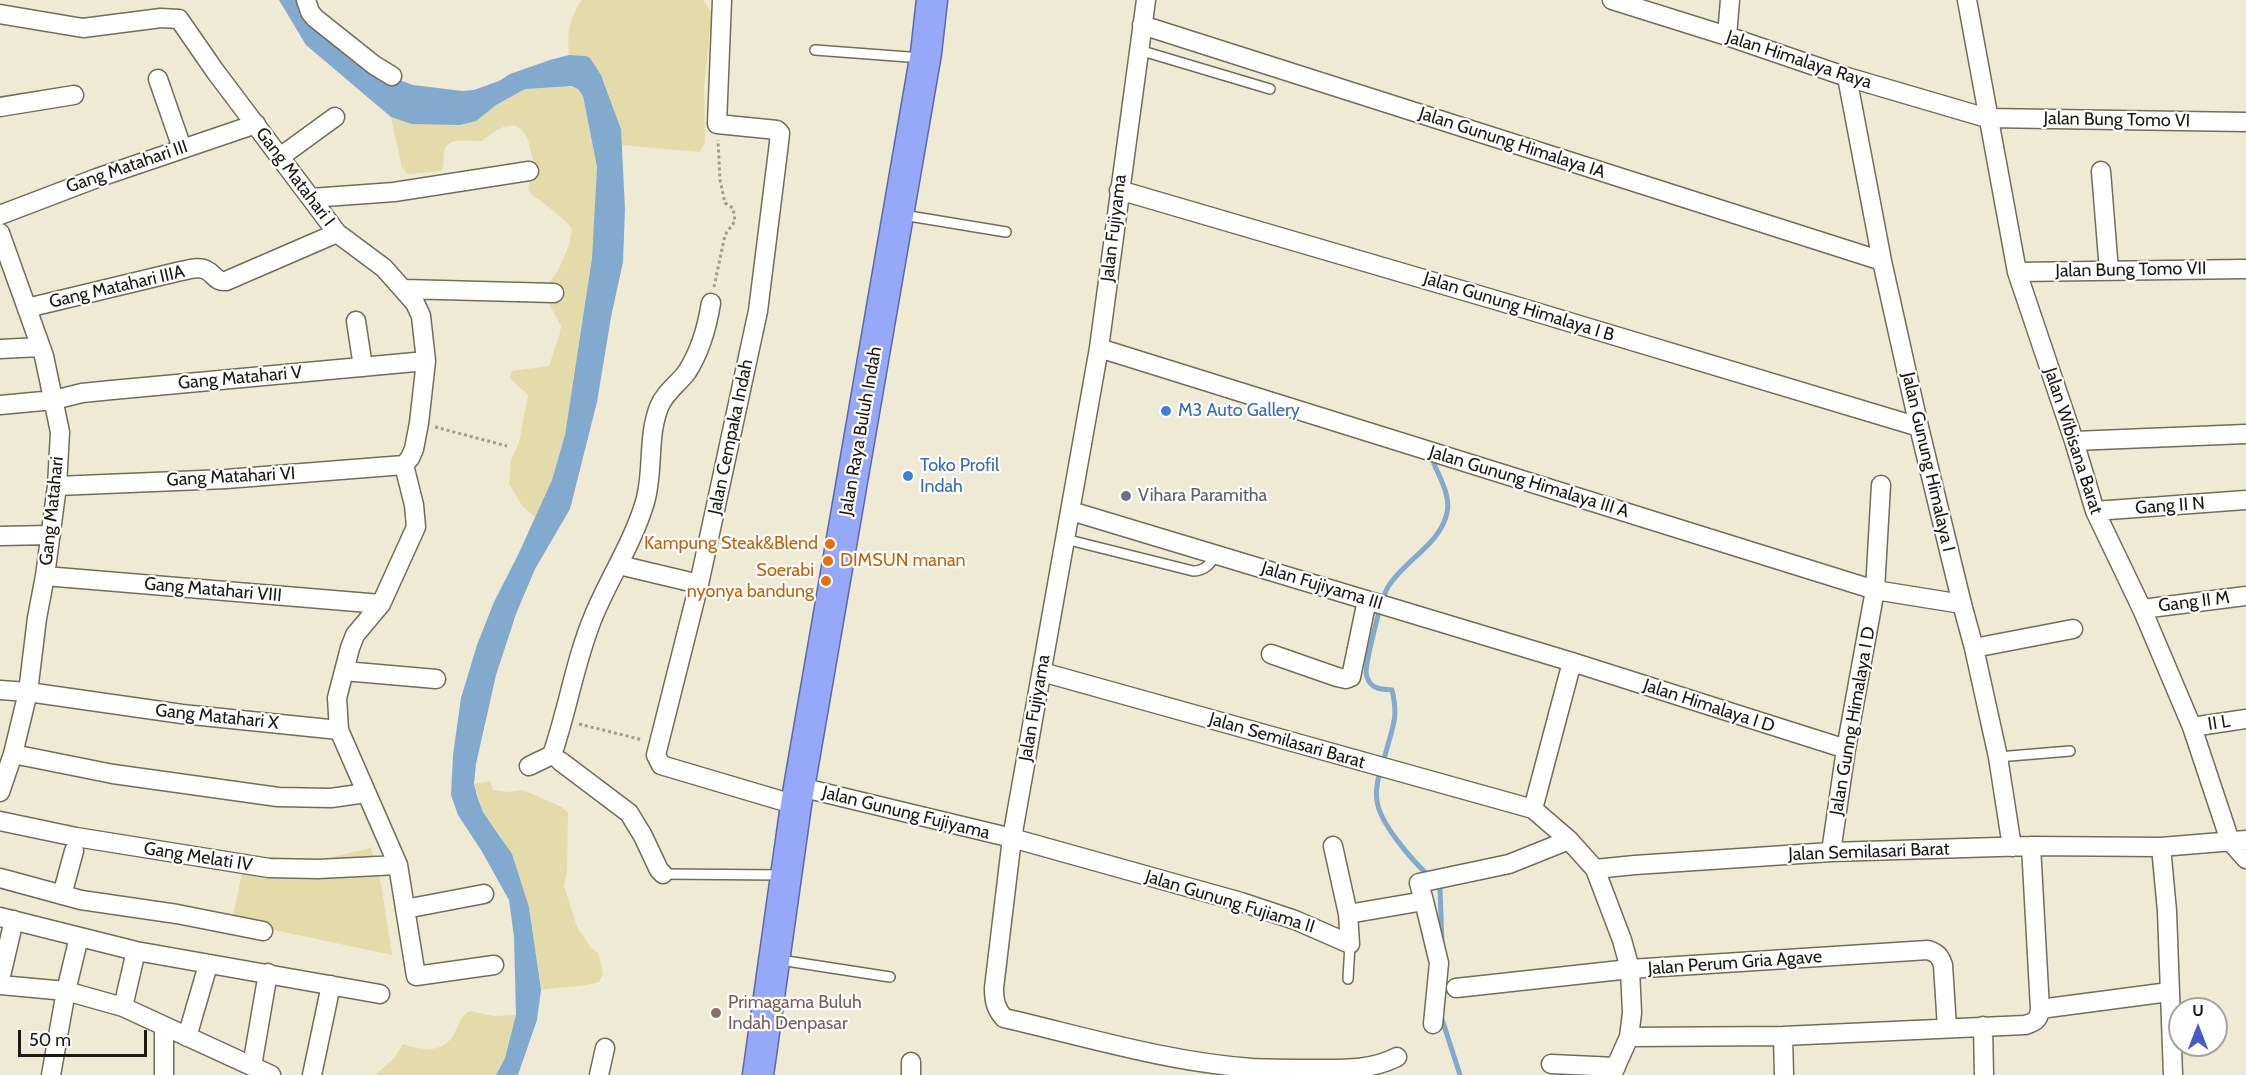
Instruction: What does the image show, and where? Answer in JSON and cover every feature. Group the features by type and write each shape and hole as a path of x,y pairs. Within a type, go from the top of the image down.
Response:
{"highway":[{"name":"Jalan Raya Buluh Indah","path":"758,1075 798,796 925,58 932,0"}],"street":[{"path":"306,0 315,18 374,65 392,76"},
{"path":"717,124 722,0"},
{"name":"Jalan Fujiyama","path":"1146,0 1099,348 1012,838 994,988 997,1010 1004,1018 1166,1056 1250,1068 1364,1067 1382,1065 1397,1057"},
{"name":"Jalan Himalaya Raya","path":"1612,0 1847,77 1987,118"},
{"path":"1727,36 1730,0"},
{"name":"Jalan Wibisana Barat","path":"1967,0 2017,272 2095,511 2142,609 2246,859"},
{"name":"Gang Matahari I","path":"3,10 83,28 176,18 186,27 215,71 337,233 384,268 415,303 421,316 426,361 419,423 410,458 404,465"},
{"name":"Jalan Gunung Himalaya IA","path":"1142,25 1882,261"},
{"name":"Jalan Gunung Himalaya I","path":"1847,77 1882,261 1998,757 2012,847"},
{"path":"158,79 182,148"},
{"path":"0,107 74,95"},
{"path":"280,158 335,117"},
{"name":"Jalan Bung Tomo VI","path":"1987,118 2246,122"},
{"name":"Gang Matahari III","path":"0,215 182,148 256,124"},
{"name":"Jalan Cempaka Indah","path":"656,756 699,584 758,311 780,138 780,133 774,129 717,124"},
{"path":"311,198 394,192 529,171"},
{"path":"2101,171 2109,271"},
{"name":"Jalan Gunung Himalaya I B","path":"1119,190 1497,300 1919,427"},
{"name":"Gang Matahari","path":"0,233 40,347 60,432 51,535 37,618 28,692 13,753 0,792"},
{"name":"Gang Matahari IIIA","path":"27,308 202,268 218,281 226,281 337,233"},
{"name":"Jalan Bung Tomo VII","path":"2017,272 2246,269"},
{"path":"404,289 554,293"},
{"path":"529,766 552,755 578,662 594,616 619,565 646,498 654,427 659,407 671,388 686,374 703,342 711,303"},
{"path":"356,321 363,367"},
{"path":"0,349 40,347"},
{"name":"Jalan Gunung Himalaya III A","path":"1099,348 1875,590 1962,604"},
{"name":"Gang Matahari V","path":"0,405 54,400 82,393 426,361"},
{"path":"2074,441 2246,434"},
{"path":"404,465 414,505 416,527 381,604 355,636 337,698 339,730 398,865 416,976 494,965"},
{"name":"Gang Matahari VI","path":"57,486 226,479 404,465"},
{"name":"Jalan Gunng Himalaya I D","path":"1832,852 1846,749 1875,590 1881,485"},
{"name":"Gang II N","path":"2095,511 2246,500"},
{"name":"Jalan Fujiyama III","path":"1071,511 1572,662"},
{"path":"0,536 51,535"},
{"path":"619,565 699,584"},
{"name":"Gang Matahari VIII","path":"45,576 381,604"},
{"name":"Gang II M","path":"2142,609 2246,596"},
{"path":"1271,654 1336,677 1346,679 1351,677 1367,600"},
{"path":"1974,648 2073,629"},
{"path":"1533,809 1572,662"},
{"name":"Jalan Himalaya I D","path":"1572,662 1846,749"},
{"path":"345,671 436,680"},
{"name":"Jalan Semilasari Barat","path":"1042,672 1533,809 1569,840 1595,869 1832,852 2031,846 2161,847 2238,841"},
{"name":"Gang Matahari X","path":"0,690 182,714 339,730"},
{"name":"II L","path":"2192,727 2246,719"},
{"path":"13,753 113,774 278,798 331,798 366,793"},
{"path":"656,756 661,765 798,796"},
{"path":"560,761 629,813 644,836 663,874"},
{"name":"Jalan Gunung Fujiyama","path":"798,796 1012,838"},
{"name":"Gang Melati IV","path":"0,820 76,837 269,868 318,869 398,865"},
{"name":"Jalan Gunung Fujiama II","path":"1012,838 1241,902 1295,920 1350,944"},
{"path":"1433,1024 1439,963 1419,883 1509,864 1569,840"},
{"path":"1333,846 1348,914 1350,944"},
{"path":"1629,1038 1783,1035 2034,1022 2039,1017 2040,1009 2031,846"},
{"path":"2161,847 2168,911 2173,1075"},
{"path":"62,895 74,851"},
{"path":"1551,1064 1614,1071 1629,1038 1632,1013 1630,969 1622,940 1595,869"},
{"path":"0,878 103,904 177,914 263,931"},
{"path":"405,909 484,894"},
{"path":"1348,914 1424,901"},
{"path":"0,980 7,918 136,951 380,994"},
{"path":"51,1075 66,991 79,937"},
{"name":"Jalan Perum Gria Agave","path":"1456,988 1630,969 1928,950 1936,952 1943,965 1947,1028"},
{"path":"123,1007 136,951"},
{"path":"187,1037 208,965"},
{"path":"252,1066 268,973"},
{"path":"0,985 66,991 123,1007 271,1075"},
{"path":"312,1075 331,985"},
{"path":"2040,1009 2169,992"},
{"path":"164,1026 164,1075"},
{"path":"1983,1026 1983,1075"},
{"path":"1783,1035 1784,1075"},
{"path":"598,1075 605,1048"}],"lane":[{"path":"814,50 925,58"},
{"path":"1139,50 1270,89"},
{"path":"898,214 1006,232"},
{"path":"1065,539 1193,571 1208,567 1217,554"},
{"path":"1998,757 2070,751"},
{"path":"663,874 786,875"},
{"path":"1348,979 1350,944"},
{"path":"774,959 890,977"}],"path":[{"path":"711,303 725,235 735,221 733,208 725,203 720,180 717,124"},
{"path":"419,423 507,446"},
{"path":"563,720 645,741 655,750 656,756"}],"shaded area":[{"path":"582,0 703,0 711,12 711,20 704,88 705,142 700,152 621,145 621,129 603,79 586,56 569,55 570,26 574,13"},
{"path":"562,85 578,89 583,96 597,167 592,258 565,435 552,480 535,517 523,507 509,484 511,460 519,443 528,395 510,378 512,371 549,366 561,326 547,300 547,285 558,271 569,245 572,229 558,214 530,193 529,184 534,173 534,163 528,140 519,127 512,125 498,129 482,141 459,140 449,143 444,152 441,171 408,174 402,168 391,117 411,124 476,121 496,105 525,89"},
{"path":"490,781 493,790 508,792 523,790 562,807 568,813 567,870 564,886 577,927 591,948 598,953 603,974 599,982 541,990 529,907 501,836 483,812 474,784"},
{"path":"371,848 381,884 392,955 232,921 245,859 308,863"},
{"path":"470,1011 494,1016 516,1015 505,1058 496,1075 375,1075 394,1058 403,1044 424,1049 444,1045 454,1034 462,1018"}],"water":[{"path":"279,0 304,0 383,74 413,85 462,91 474,90 550,60 569,55 586,56 590,58 601,75 621,129 625,209 623,262 597,402 570,509 535,569 516,614 496,675 476,764 474,784 477,796 483,812 512,854 529,907 541,990 537,1020 518,1075 496,1075 505,1058 516,1015 514,937 509,900 458,815 451,795 453,755 461,698 477,645 494,602 552,480 565,435 592,258 597,167 583,96 578,89 571,86 525,89 496,105 476,121 460,125 411,124 391,117 306,45"}],"waterway":[{"path":"1429,876 1390,831 1379,810 1376,794 1379,774 1393,726 1395,706 1392,690 1373,686 1366,672 1375,628 1388,587 1437,534 1447,513 1448,501 1434,464"},
{"path":"1436,882 1440,889 1442,944"},
{"path":"1441,1016 1460,1075"}],"place":[{"name":"M3 Auto Gallery","path":"1166,411"},
{"name":"Toko Profil Indah","path":"908,476"},
{"name":"Vihara Paramitha","path":"1126,496"},
{"name":"Kampung Steak&Blend","path":"830,544"},
{"name":"DIMSUN manan","path":"828,561"},
{"name":"Soerabi nyonya bandung","path":"826,581"},
{"name":"Primagama Buluh Indah Denpasar","path":"716,1013"}]}
